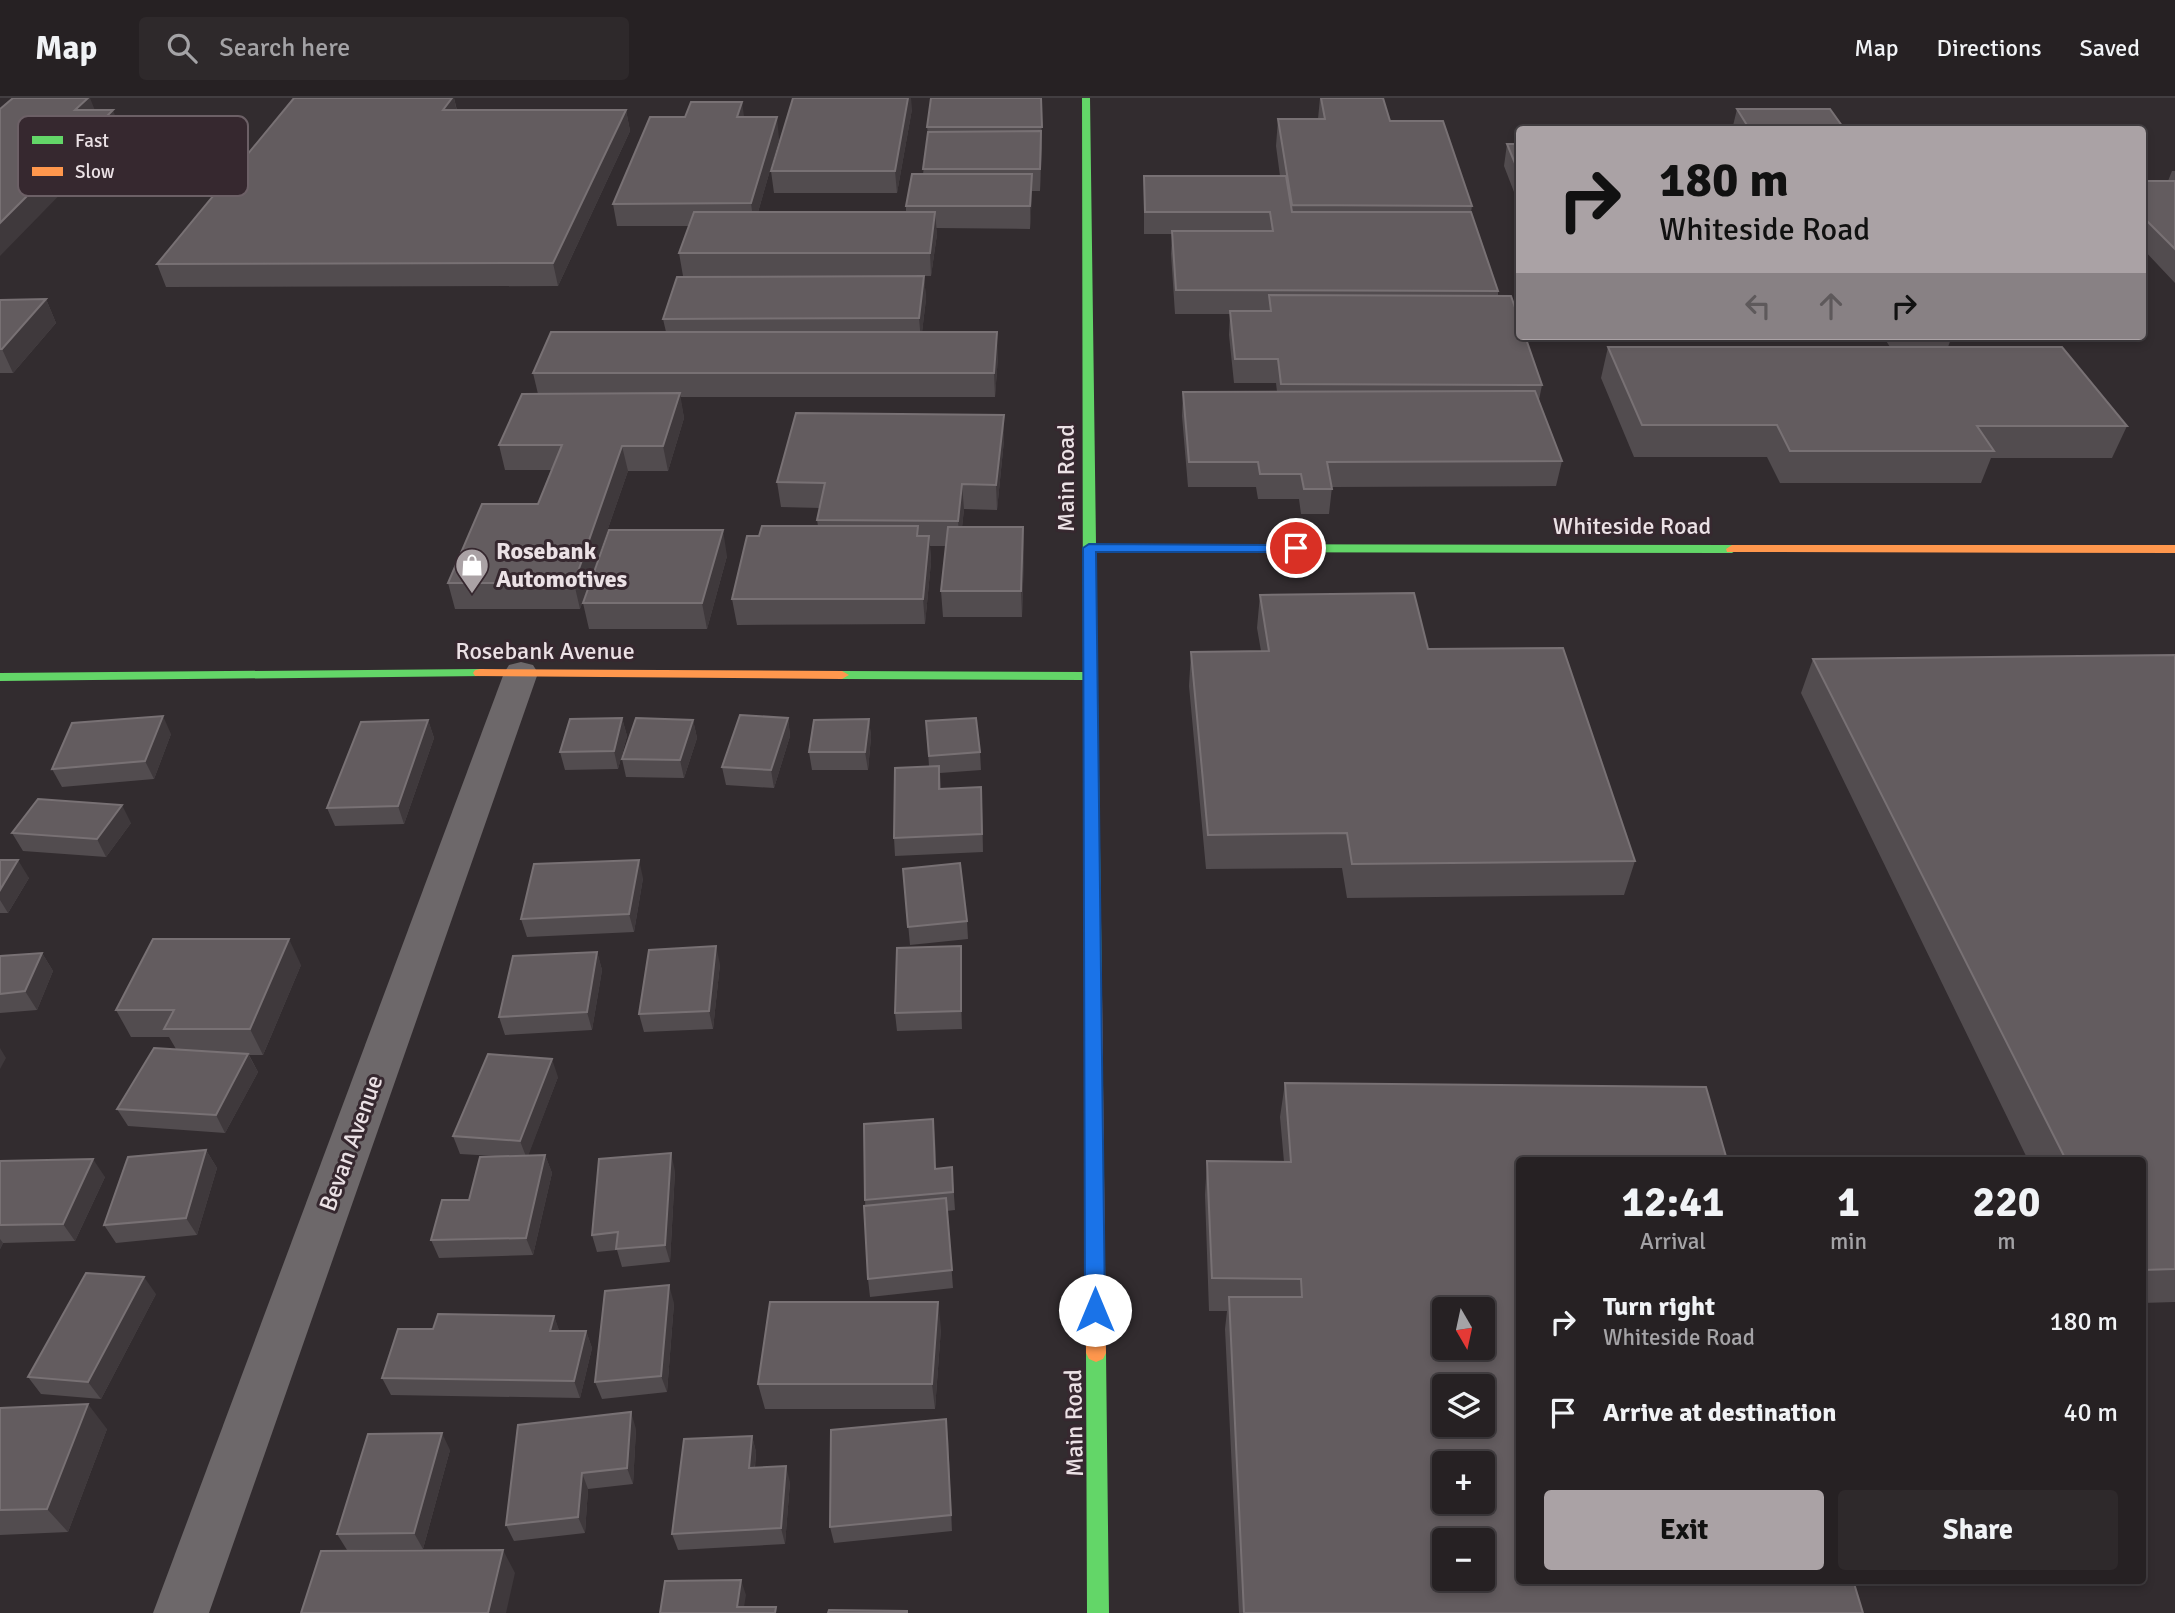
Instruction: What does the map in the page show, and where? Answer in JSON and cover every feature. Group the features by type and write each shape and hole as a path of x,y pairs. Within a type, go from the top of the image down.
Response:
{"main road":[{"name":"Main Road","path":"1086,98 1098,1613"},
{"name":"Whiteside Road","path":"1089,548 2175,549"},
{"name":"Rosebank Avenue","path":"0,677 521,673 1089,676"}],"street":[{"name":"Bevan Avenue","path":"181,1613 521,673"}],"building":[{"path":"13,98 88,98 75,110 113,110 107,116 18,116 18,196 27,196 0,223 0,109"},
{"path":"294,98 452,98 443,110 626,110 553,263 157,264 213,196 248,196 248,154"},
{"path":"793,98 908,98 895,171 771,171"},
{"path":"931,98 1041,98 1042,127 927,127"},
{"path":"1321,98 1383,98 1390,121 1443,121 1472,206 1292,205 1278,119 1325,119"},
{"path":"691,102 742,102 737,117 777,117 751,203 613,204 650,117 685,117"},
{"path":"1737,109 1830,109 1842,126 1748,126"},
{"path":"1041,131 1040,169 923,169 928,132"},
{"path":"1507,144 1516,144 1516,166"},
{"path":"912,174 1032,174 1030,206 906,206"},
{"path":"1144,176 1286,176 1292,212 1471,212 1498,291 1176,290 1172,231 1273,231 1270,212 1145,212"},
{"path":"2146,181 2175,181 2175,249 2146,220"},
{"path":"694,212 935,212 930,253 679,253"},
{"path":"924,276 919,318 663,319 677,277"},
{"path":"1269,295 1511,296 1516,310 1516,340 1526,340 1542,385 1281,384 1278,359 1235,359 1230,311 1271,311"},
{"path":"46,299 2,349 0,349 0,300"},
{"path":"551,332 997,332 994,373 533,373"},
{"path":"1608,347 2062,347 2127,426 1977,426 1994,451 1790,451 1777,425 1642,425"},
{"path":"1535,391 1562,461 1327,462 1332,489 1304,489 1301,474 1260,474 1258,462 1189,462 1183,392"},
{"path":"680,393 663,446 622,446 574,583 448,583 482,504 538,504 562,445 499,445 522,394"},
{"path":"796,413 1004,415 996,485 962,484 958,521 817,520 825,483 777,482"},
{"path":"762,526 918,526 917,536 929,536 923,599 732,599 747,536 759,536"},
{"path":"948,527 1023,527 1021,591 941,591"},
{"path":"609,530 723,530 702,603 583,603"},
{"path":"1414,593 1428,649 1563,648 1635,861 1352,864 1347,833 1208,835 1191,652 1269,651 1260,595"},
{"path":"2175,655 2175,1269 2146,1270 2146,1157 2064,1157 1813,659"},
{"path":"740,715 788,718 771,770 722,767"},
{"path":"163,716 145,761 52,769 72,723"},
{"path":"622,718 614,751 560,752 570,719"},
{"path":"636,718 693,720 680,760 622,759"},
{"path":"976,718 980,752 929,756 926,721"},
{"path":"869,719 865,752 809,752 814,720"},
{"path":"428,720 398,806 327,808 361,722"},
{"path":"939,766 939,789 981,787 982,834 894,838 895,768"},
{"path":"38,799 122,805 97,839 12,833"},
{"path":"0,860 18,860 0,890"},
{"path":"639,860 629,914 521,919 534,864"},
{"path":"960,863 967,921 908,927 903,869"},
{"path":"153,939 289,939 250,1029 164,1029 174,1010 116,1010"},
{"path":"716,946 709,1011 639,1014 649,950"},
{"path":"961,946 961,1011 895,1013 897,948"},
{"path":"597,952 587,1012 499,1017 513,956"},
{"path":"42,953 25,991 0,994 0,956"},
{"path":"154,1048 248,1054 216,1115 117,1109"},
{"path":"488,1054 552,1059 520,1141 453,1136"},
{"path":"1285,1083 1706,1087 1726,1157 1516,1157 1516,1584 1854,1584 1863,1613 1244,1613 1229,1297 1302,1297 1301,1279 1212,1278 1207,1161 1291,1162"},
{"path":"933,1119 935,1169 952,1167 953,1192 865,1200 864,1124"},
{"path":"206,1150 186,1218 104,1225 128,1157"},
{"path":"671,1153 665,1245 616,1249 618,1232 592,1235 599,1159"},
{"path":"545,1155 526,1238 431,1240 442,1200 469,1200 480,1157"},
{"path":"93,1159 63,1224 0,1225 0,1161"},
{"path":"946,1198 952,1270 868,1279 864,1206"},
{"path":"86,1273 144,1277 88,1382 28,1377"},
{"path":"669,1285 661,1376 595,1382 605,1291"},
{"path":"770,1302 938,1302 932,1384 758,1384"},
{"path":"438,1314 554,1316 550,1331 586,1331 574,1381 382,1378 398,1329 433,1329"},
{"path":"88,1404 47,1509 0,1510 0,1408"},
{"path":"631,1412 627,1468 582,1473 578,1517 506,1525 518,1425"},
{"path":"946,1419 951,1515 830,1527 831,1430"},
{"path":"442,1433 414,1533 337,1534 368,1434"},
{"path":"752,1436 749,1468 786,1466 781,1528 672,1534 684,1439"},
{"path":"503,1550 488,1613 301,1613 321,1551"},
{"path":"741,1580 737,1607 776,1607 775,1613 660,1613 665,1581"},
{"path":"829,1610 907,1611 907,1613 828,1613"}],"traffic: fast":[{"path":"1086,98 1093,995"},
{"path":"1089,548 1732,549"},
{"path":"0,677 480,673"},
{"path":"842,675 1089,676"},
{"path":"1096,1353 1098,1613"}],"traffic: slow":[{"path":"1732,549 2175,549"},
{"path":"480,673 842,675"},
{"path":"1093,995 1096,1353"}],"place":[{"name":"Rosebank Automotives","path":"472,595"}],"route":[{"path":"1095,1310 1089,548 1296,548"}]}
